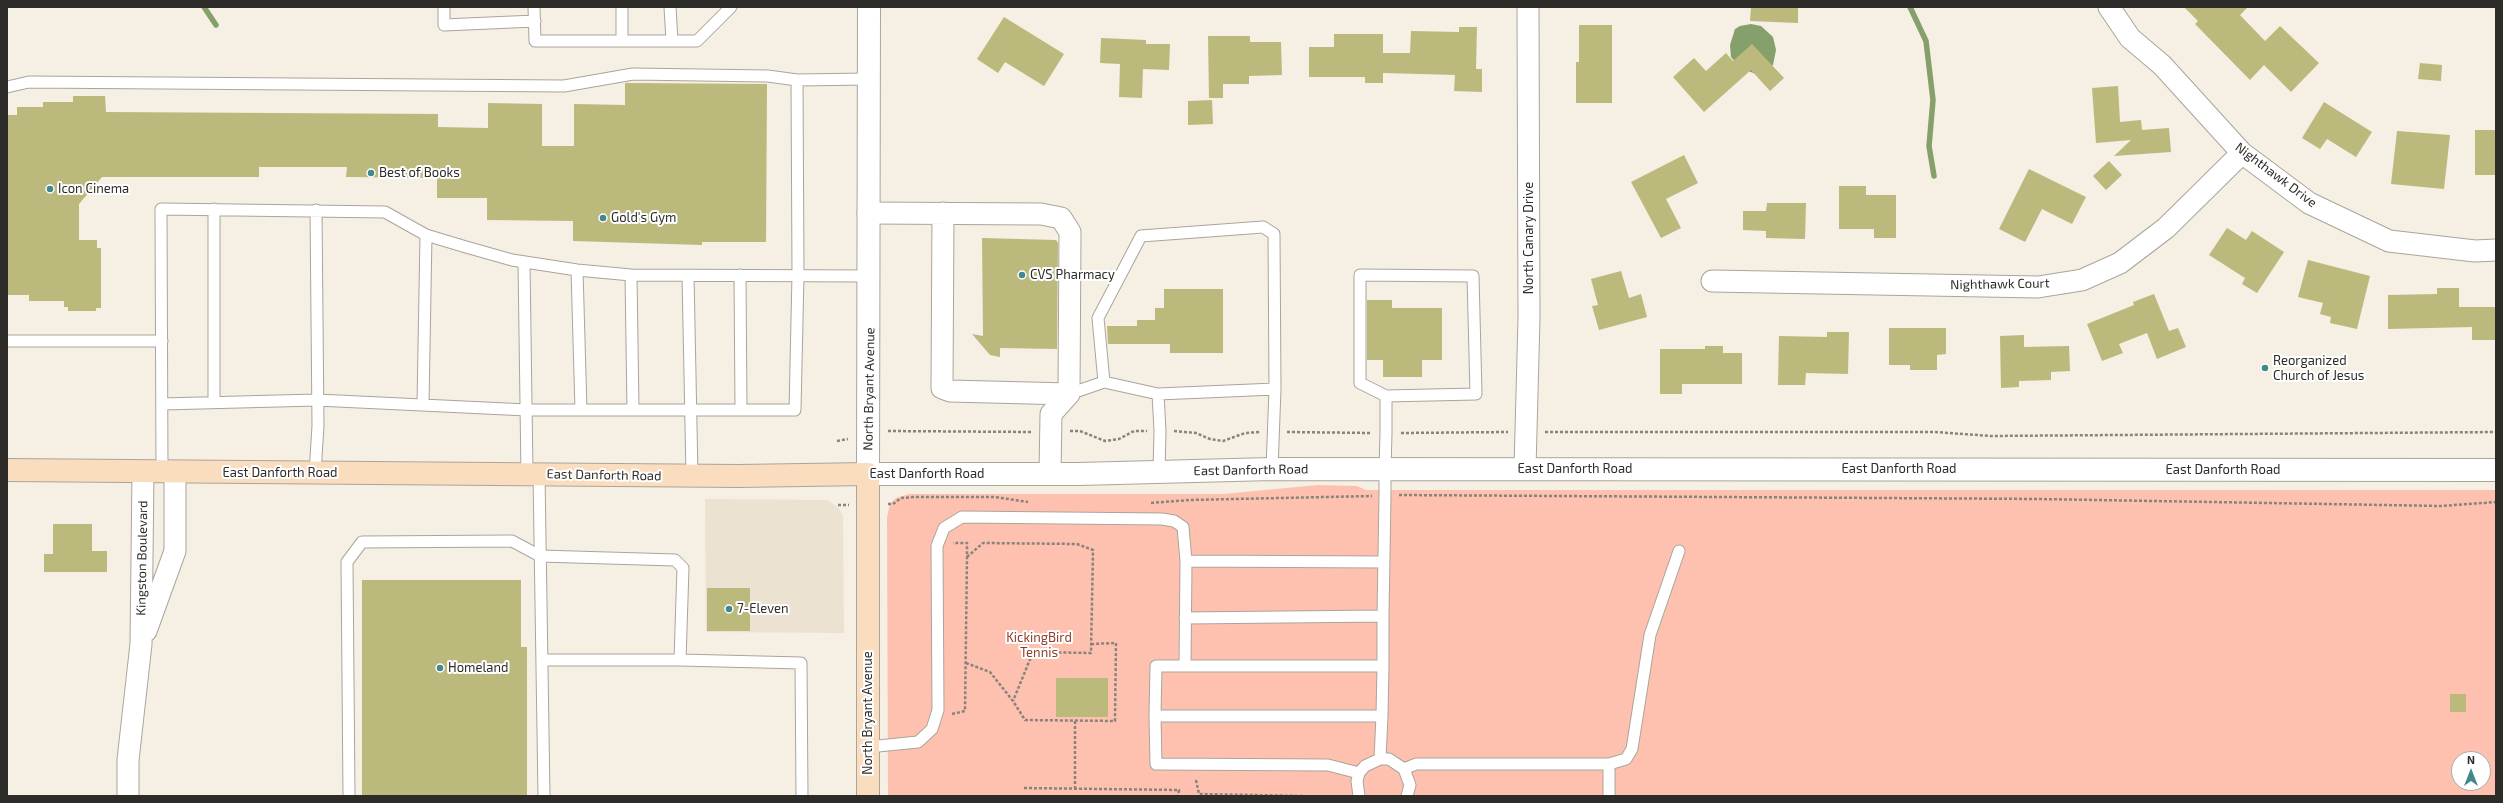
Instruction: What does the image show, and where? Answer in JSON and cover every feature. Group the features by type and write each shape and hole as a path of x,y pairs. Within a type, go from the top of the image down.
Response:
{"main road":[{"name":"East Danforth Road","path":"7,470 692,476 868,474"},
{"name":"North Bryant Avenue","path":"868,474 868,796"}],"street":[{"name":"North Bryant Avenue","path":"868,474 870,304 868,276 869,7"},
{"name":"North Canary Drive","path":"1524,469 1529,318 1528,7"},
{"name":"Nighthawk Drive","path":"2109,7 2130,38 2162,65 2242,153 2309,203 2389,241 2475,251 2496,250"},
{"name":"Nighthawk Court","path":"1712,281 2038,286 2082,280 2120,263 2166,228 2242,153"},
{"path":"868,213 1042,214 1060,218 1070,232 1069,394 1051,414 1050,474"},
{"path":"942,213 942,388 950,391 1069,394"},
{"name":"East Danforth Road","path":"868,474 1050,474 1272,469 2496,470"},
{"name":"Kingston Boulevard","path":"128,796 128,760 160,472"},
{"name":"Kingston Boulevard","path":"141,644 176,551 160,472"}],"lane":[{"path":"444,7 444,25 535,21"},
{"path":"534,7 535,40 698,40 731,7"},
{"path":"622,7 622,40"},
{"path":"670,7 672,40"},
{"path":"7,87 29,82 564,86 633,74 768,76 797,80 869,79"},
{"path":"162,404 317,400 527,410 795,410 798,275 797,80"},
{"path":"160,472 162,404 161,209 385,212 426,235 524,262 577,270 631,274 868,276"},
{"path":"214,209 214,402"},
{"path":"315,473 317,400 316,210"},
{"path":"1104,382 1098,318 1141,236 1263,227 1274,234 1275,389 1272,432 1272,469"},
{"path":"424,404 426,235"},
{"path":"524,262 527,410 540,556 544,796"},
{"path":"577,270 581,410"},
{"path":"631,274 633,410"},
{"path":"688,275 692,476"},
{"path":"740,275 741,410"},
{"path":"1360,275 1473,276 1476,394 1386,396 1360,383 1360,275"},
{"path":"7,340 162,340"},
{"path":"1069,394 1104,382 1158,394 1275,389"},
{"path":"1158,394 1160,432 1159,472"},
{"path":"1380,759 1384,616 1386,396"},
{"path":"868,747 918,742 932,729 938,710 937,546 944,528 962,517 1162,519 1174,521 1183,528 1186,561 1185,666"},
{"path":"349,796 347,562 362,542 512,541 540,556 675,560 683,568 680,660"},
{"path":"1404,769 1416,764 1609,764 1626,759 1632,749 1650,636 1679,551"},
{"path":"1186,561 1384,562"},
{"path":"1185,618 1384,616"},
{"path":"542,660 680,660 801,663 802,796"},
{"path":"1360,773 1328,765 1156,764 1156,666 1383,666"},
{"path":"1155,716 1382,716"},
{"path":"1359,796 1357,781 1360,773 1365,766 1380,759 1389,759 1404,769 1410,785 1407,796"},
{"path":"1609,764 1609,796"}],"path":[{"path":"888,432 1080,431 1105,441 1119,439 1134,431 1196,433 1210,439 1223,441 1245,433 1272,432 1935,432 1991,436 2496,432"},
{"path":"1146,503 1189,500 1385,495 2031,499 2441,506 2496,502"},
{"path":"893,504 901,498 915,497 995,497 1034,503"},
{"path":"951,543 967,543 965,711 952,714"},
{"path":"967,558 983,543 1077,544 1093,550 1091,653 1033,652 1013,701"},
{"path":"966,663 990,672 1013,701 1025,720 1115,721 1116,643 1092,644"},
{"path":"1073,789 1075,721"},
{"path":"1190,780 1197,780 1199,794 1304,796"},
{"path":"1024,788 1179,790 1178,796"}],"shaded area":[{"path":"1751,24 1761,26 1773,37 1776,50 1773,65 1756,74 1740,68 1731,57 1730,45 1735,29 1740,26"},
{"path":"705,499 827,500 838,507 843,516 844,633 706,632"}],"green space":[{"name":"KickingBird Tennis","path":"1318,485 1357,486 1366,490 2496,490 2496,796 888,796 887,517 890,504 896,498 909,494 1223,494"}],"building":[{"path":"1751,7 1798,7 1798,23 1750,21"},
{"path":"2184,7 2248,7 2240,15 2265,41 2280,26 2319,63 2291,92 2264,65 2250,80 2195,24 2198,21"},
{"path":"1004,17 1064,54 1044,86 1005,62 998,73 977,59"},
{"path":"1579,25 1612,25 1612,103 1576,103 1576,62 1579,62"},
{"path":"1459,27 1477,27 1476,69 1482,69 1482,92 1454,91 1455,75 1383,73 1383,83 1365,83 1365,77 1309,77 1309,47 1334,47 1334,34 1383,34 1383,53 1410,53 1411,31 1459,32"},
{"path":"1208,36 1250,36 1250,42 1281,42 1282,75 1249,76 1249,84 1223,84 1223,98 1209,98"},
{"path":"1101,38 1146,40 1146,44 1170,44 1169,70 1143,69 1142,98 1119,97 1120,64 1100,63"},
{"path":"1752,44 1784,78 1770,91 1751,70 1704,112 1673,77 1694,58 1706,71 1726,53 1733,61"},
{"path":"2420,63 2442,65 2441,81 2418,79"},
{"path":"625,83 767,84 766,242 702,242 702,245 573,241 573,221 487,220 487,198 437,198 437,178 346,177 347,167 259,167 259,177 102,177 79,204 79,240 97,240 97,248 101,248 101,308 96,308 96,311 68,311 68,307 64,307 64,301 29,301 29,295 7,295 7,115 17,115 17,107 43,107 43,102 73,102 73,96 105,96 106,112 438,114 438,127 488,128 488,103 542,104 542,146 574,146 574,104 625,105"},
{"path":"2118,86 2120,122 2141,120 2142,130 2169,128 2171,152 2114,156 2131,140 2096,143 2092,88"},
{"path":"1212,100 1213,124 1188,125 1188,101"},
{"path":"2324,102 2372,132 2356,157 2327,139 2320,149 2302,138"},
{"path":"2475,130 2496,130 2496,175 2475,175"},
{"path":"2397,131 2450,135 2444,189 2391,184"},
{"path":"1684,155 1698,183 1666,199 1681,228 1661,238 1631,182"},
{"path":"2109,161 2122,175 2106,190 2093,176"},
{"path":"2029,169 2086,197 2072,224 2042,209 2025,242 1999,229"},
{"path":"1839,186 1866,186 1866,195 1896,195 1896,238 1874,238 1874,229 1839,229"},
{"path":"1767,203 1806,203 1805,239 1766,238 1766,231 1743,230 1743,211 1766,211"},
{"path":"2227,228 2246,240 2252,231 2284,252 2257,293 2242,284 2245,278 2209,255"},
{"name":"CVS Pharmacy","path":"982,238 1056,240 1058,243 1057,349 1000,348 1000,357 990,355 972,334 983,336"},
{"path":"2308,260 2370,276 2357,329 2330,323 2331,317 2320,314 2323,303 2298,297"},
{"path":"1621,271 1629,298 1641,294 1647,317 1599,330 1592,306 1598,305 1591,279"},
{"path":"2437,288 2459,288 2459,307 2496,307 2496,340 2472,340 2472,327 2388,329 2388,295 2437,294"},
{"path":"1164,289 1223,289 1223,353 1170,353 1170,344 1108,344 1107,326 1137,326 1137,320 1155,320 1155,308 1164,308"},
{"path":"2154,294 2169,331 2178,328 2186,347 2157,359 2147,333 2119,344 2123,353 2102,361 2087,324 2134,305 2133,302"},
{"path":"1367,300 1392,300 1392,308 1442,308 1442,360 1422,360 1422,377 1383,377 1383,360 1367,360"},
{"path":"1889,328 1946,328 1946,354 1937,355 1937,370 1910,370 1910,365 1889,365"},
{"path":"1827,332 1849,332 1848,374 1806,373 1805,385 1778,385 1779,336 1827,337"},
{"path":"2024,335 2024,347 2069,346 2070,371 2051,372 2051,380 2019,381 2019,387 2001,388 2000,336"},
{"path":"1705,346 1723,346 1723,353 1742,353 1742,384 1682,384 1682,394 1660,394 1660,349 1705,349"},
{"path":"53,524 92,524 92,551 107,551 107,572 44,572 44,554 53,554"},
{"path":"362,580 521,580 521,647 527,647 527,796 362,796"},
{"name":"7-Eleven","path":"707,588 750,588 750,631 707,631"},
{"path":"1056,678 1108,678 1108,717 1056,717"},
{"path":"2450,694 2466,694 2466,712 2450,712"}],"waterway":[{"path":"204,7 216,25"},
{"path":"1910,7 1926,41 1933,100 1929,146 1934,176"}],"place":[{"name":"Best of Books","path":"371,173"},
{"name":"Icon Cinema","path":"50,189"},
{"name":"Gold's Gym","path":"603,218"},
{"name":"CVS Pharmacy","path":"1022,275"},
{"name":"Reorganized Church of Jesus","path":"2265,368"},
{"name":"7-Eleven","path":"729,609"},
{"name":"Homeland","path":"440,668"}]}
